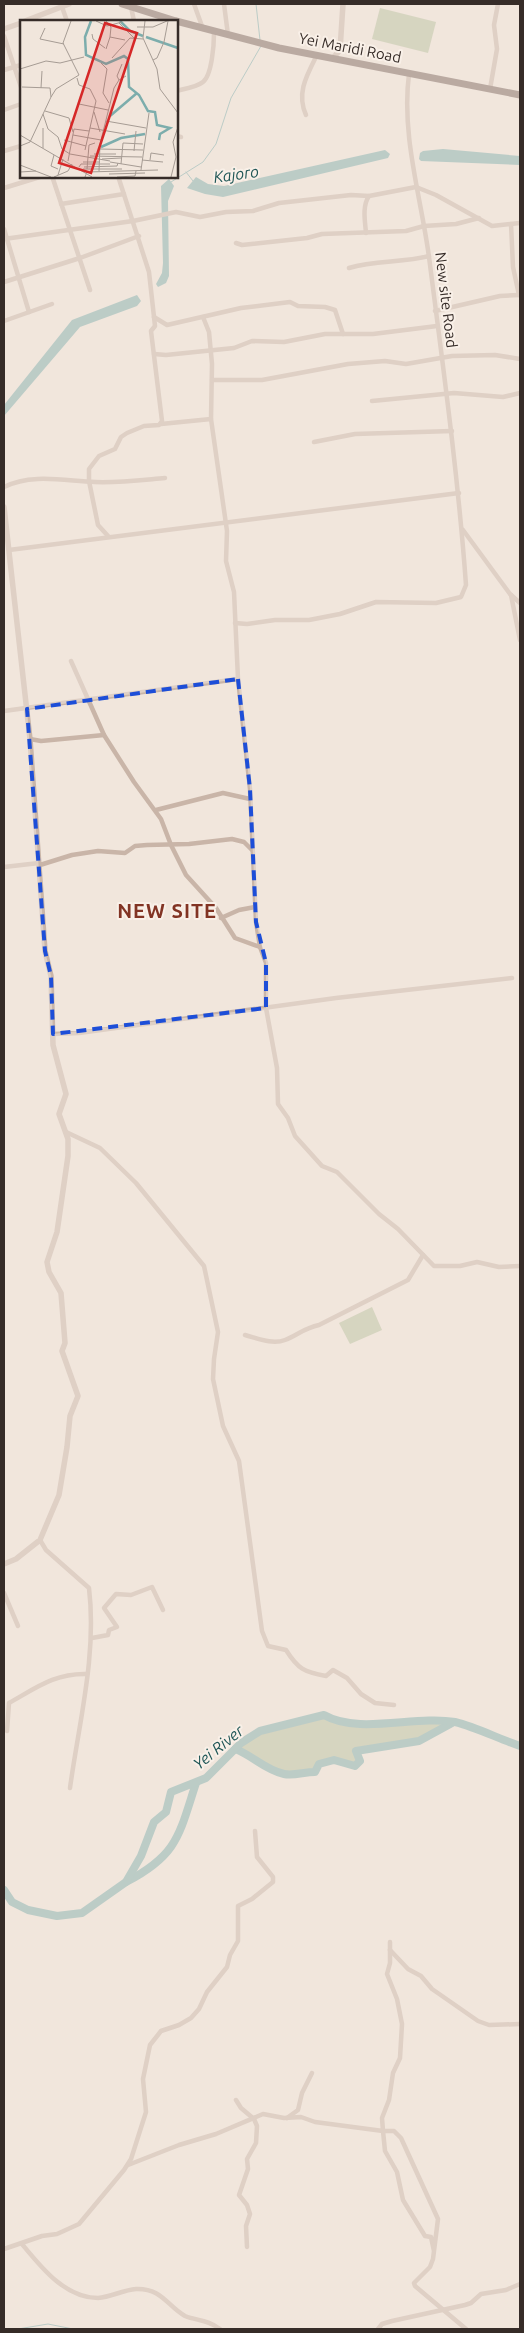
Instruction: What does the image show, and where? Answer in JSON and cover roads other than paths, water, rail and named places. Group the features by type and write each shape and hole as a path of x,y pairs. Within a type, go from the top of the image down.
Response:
{"main road":[{"name":"Yei Maridi Road","path":"122,4 173,20"},
{"name":"Yei Maridi Road","path":"178,22 228,37 260,44 520,95"}],"street":[{"path":"28,20 69,4"},
{"path":"194,4 203,30"},
{"path":"224,4 228,37"},
{"path":"333,58 340,50 343,4"},
{"path":"490,89 496,49 494,24 498,4"},
{"path":"62,7 67,20"},
{"path":"131,7 134,20"},
{"path":"4,29 20,23"},
{"path":"178,90 200,84 205,80 211,62 214,33"},
{"path":"4,36 20,84"},
{"path":"306,114 300,101 302,86 317,55"},
{"path":"4,70 20,65"},
{"name":"New site Road","path":"235,623 309,620 340,614 376,602 414,603 453,600 460,596 466,585 452,431 429,256 416,187 406,95 409,74"},
{"path":"4,110 20,104"},
{"path":"4,151 20,146"},
{"path":"4,188 36,178"},
{"path":"53,178 90,290"},
{"path":"119,178 149,272 155,326 151,331 161,424"},
{"path":"5,239 133,221 176,212 200,218 226,212 259,210 279,203 351,195 369,196 416,187 436,195 492,226 520,223"},
{"path":"61,204 124,194"},
{"path":"366,233 364,210 369,196"},
{"path":"236,243 242,245 307,238 322,234 406,231 424,226 456,224 479,218"},
{"path":"435,311 500,296 520,296 513,267 511,224"},
{"path":"4,229 5,239 29,312"},
{"path":"4,282 80,258 138,236"},
{"path":"349,268 363,264 412,261 429,256"},
{"path":"154,317 167,325 241,308 290,302 298,306 326,307 335,310 343,334"},
{"path":"4,321 52,304"},
{"path":"203,317 209,332 212,380 211,419 227,531 226,561 234,592 238,679 250,799 255,908 260,947 266,963 266,1008 277,1068 278,1104 288,1118 295,1136 322,1166 336,1172 434,1266 460,1266 477,1262 499,1267 520,1266"},
{"path":"154,354 166,356 234,348 252,341 284,342 325,334 373,334 437,326"},
{"path":"212,380 262,380 348,364 386,361 406,364 441,358 495,355 520,359"},
{"path":"372,401 472,393 503,397 520,393"},
{"path":"108,536 98,525 89,482 88,473 91,464 102,454 115,449 123,435 137,428 211,419"},
{"path":"314,442 355,434 452,431"},
{"path":"4,487 20,480 89,482 165,478"},
{"path":"9,550 225,521 459,493"},
{"path":"4,507 30,739 46,951 51,976 53,1045 66,1094 59,1114 66,1132 68,1156 65,1189 57,1232 48,1262 49,1272 60,1293 65,1343 62,1351 78,1396 70,1416 59,1495 40,1540 16,1559 4,1564"},
{"path":"462,529 510,594 520,603"},
{"path":"510,594 520,640"},
{"path":"71,661 104,735 134,782 156,810 186,875 216,908 235,938 260,947"},
{"path":"4,711 27,709 86,698 238,679"},
{"path":"30,739 41,742 104,735"},
{"path":"156,810 223,793 250,799"},
{"path":"4,867 40,864 72,855 98,852 125,853 138,845 171,845 232,839 244,842 252,850"},
{"path":"221,918 239,910 255,908"},
{"path":"53,1034 79,1033 512,978"},
{"path":"66,1132 100,1148 136,1184 204,1266 218,1332 213,1379 223,1426 239,1461 262,1631 268,1646 286,1650 297,1667 313,1674 326,1676 333,1670 347,1678 362,1694 375,1703 394,1705"},
{"path":"245,1335 273,1342 285,1340 306,1327 319,1325 408,1280 423,1255"},
{"path":"40,1540 46,1550 89,1588 92,1638 70,1788"},
{"path":"92,1638 108,1634 109,1630 117,1627 104,1608 116,1594 131,1595 152,1587 163,1610"},
{"path":"4,1593 18,1626"},
{"path":"7,1731 9,1703 59,1676 70,1673 87,1674"},
{"path":"4,2249 42,2236 57,2234 79,2224 127,2166 146,2112 143,2079 150,2046 161,2032 179,2025 199,2009 207,1992 226,1967 238,1941 238,1906 252,1899 273,1882 273,1877 257,1857 255,1831"},
{"path":"390,1942 387,1974 397,1999 402,2024 400,2058 393,2073 389,2100 382,2118 385,2150 397,2172 403,2200 425,2236 431,2237 434,2251"},
{"path":"390,1950 408,1969 421,1976 432,1989 478,2021 489,2025 520,2024"},
{"path":"287,2118 298,2110 302,2093 312,2073"},
{"path":"236,2100 241,2108 254,2119 257,2126 256,2143 247,2159 248,2169 239,2195 247,2205 250,2214 246,2226 247,2247"},
{"path":"127,2166 144,2157 216,2134 263,2114 287,2118 301,2117 315,2122 394,2131 401,2138 418,2179 438,2219 430,2267 414,2283 422,2294 466,2329"},
{"path":"22,2244 44,2270 69,2290 97,2298 136,2289 156,2292 186,2316 204,2320 220,2329"},
{"path":"378,2329 382,2324 403,2317 465,2305 471,2303 480,2294 496,2292 520,2284"}],"water":[{"path":"443,149 520,156 520,165 421,161 419,159 420,153 423,151"},
{"path":"385,150 390,154 388,158 223,197 187,188 196,177 208,184 224,186"},
{"path":"169,179 174,186 168,201 169,276 166,283 158,287 156,284 162,273 163,263 161,186"},
{"path":"137,295 141,301 137,306 80,327 4,416 4,405 72,320"}],"waterway":[{"path":"256,4 260,40"},
{"path":"178,178 203,162 216,144 231,98 261,46"},
{"name":"Kajoro","path":"186,172 193,181"},
{"path":"171,182 177,178"},
{"name":"Yei River","path":"4,1890 12,1902 28,1910 57,1916 82,1913 126,1882 141,1856 154,1822 166,1812 171,1792 206,1778 241,1743 260,1731 324,1715 338,1721 354,1724 439,1721 463,1724 520,1746"},
{"path":"235,1749 277,1772 292,1775 315,1772 319,1764 334,1760 355,1766 360,1761 356,1751 419,1741 452,1723"},
{"path":"126,1882 143,1872 167,1853 180,1830 196,1783"},
{"path":"18,2329 48,2324 73,2329"}],"district":[{"name":"NEW SITE","path":"167,911"}]}
